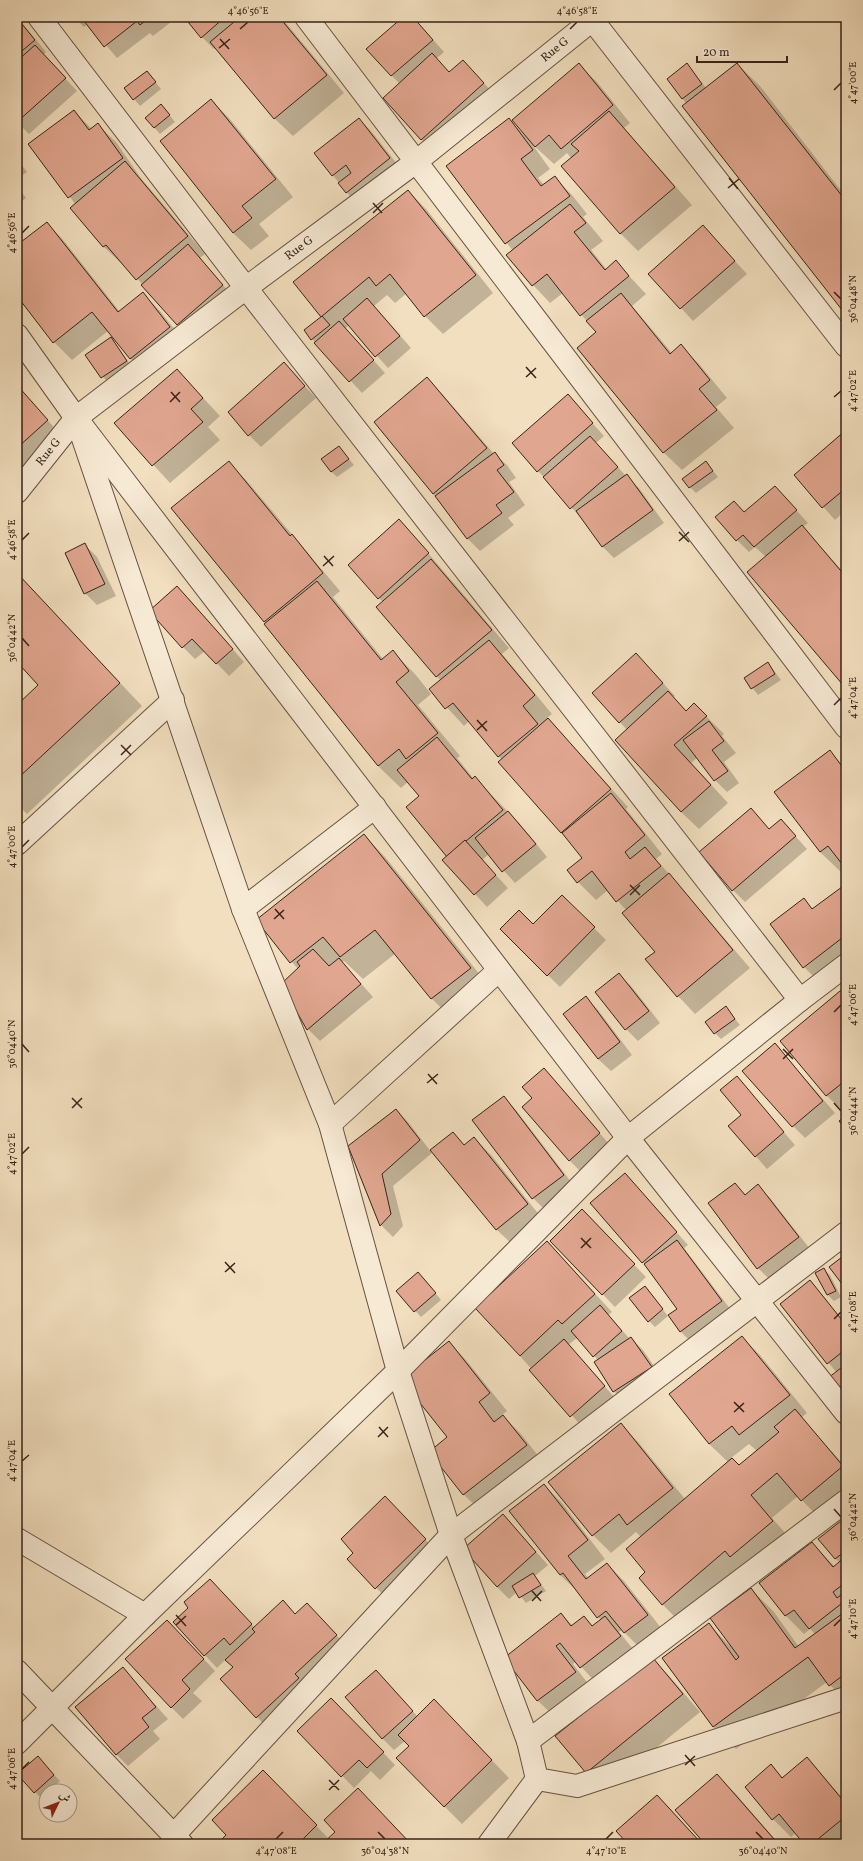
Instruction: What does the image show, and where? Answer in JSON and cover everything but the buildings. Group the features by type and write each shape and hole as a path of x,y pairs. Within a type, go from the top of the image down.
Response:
{"street":[{"path":"39,17 246,288 800,1000"},
{"path":"306,17 846,727"},
{"path":"592,18 846,346"},
{"name":"Rue G","path":"17,492 76,418 246,288 417,161 592,18"},
{"path":"17,335 76,418 375,807 498,970 628,1138 846,1413"},
{"path":"76,418 173,700 242,909 330,1124 398,1371 451,1535 528,1741 537,1779 490,1844"},
{"path":"17,844 173,700"},
{"path":"242,909 375,807"},
{"path":"17,1743 145,1616 398,1371 628,1138 846,965"},
{"path":"330,1124 498,970"},
{"path":"17,1670 52,1709 178,1840 451,1535 846,1233"},
{"path":"528,1741 846,1501"},
{"path":"17,1539 145,1616"},
{"path":"537,1779 577,1786 846,1698"}]}
